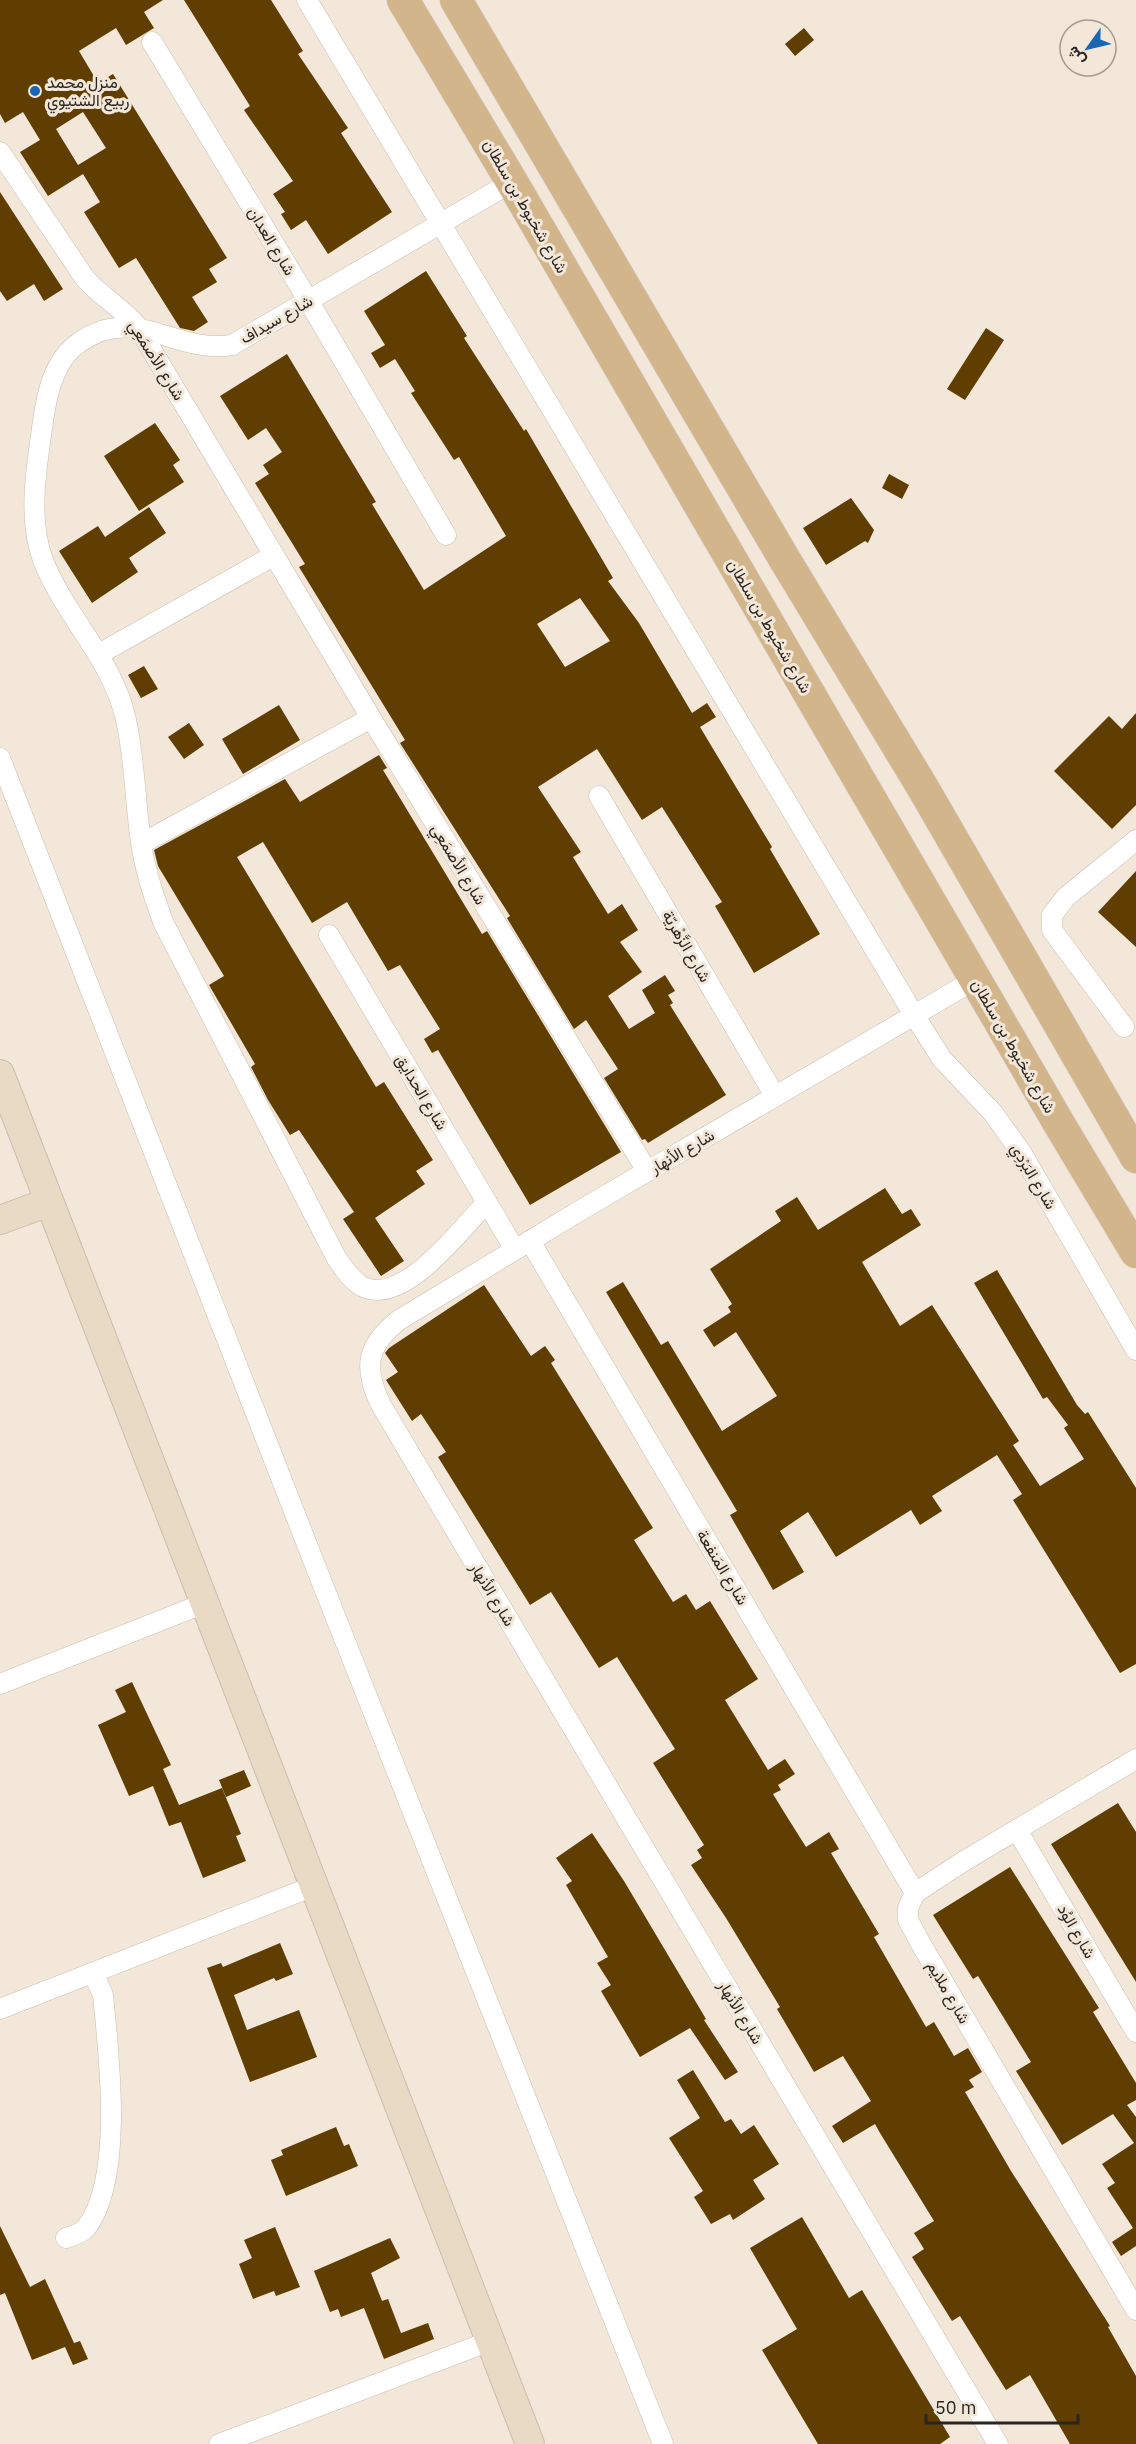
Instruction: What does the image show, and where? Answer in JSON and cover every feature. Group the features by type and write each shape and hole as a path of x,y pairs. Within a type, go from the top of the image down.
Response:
{"main road":[{"name":"شارع شخبوط بن سلطان","path":"403,0 512,182 1136,1252"},
{"path":"456,0 785,560 923,788 1136,1157"}],"street":[{"name":"شارع البَرْدِي","path":"307,0 914,1015 942,1059 993,1113 1021,1152 1136,1350"},
{"name":"شارع العدان","path":"152,42 308,300 446,535"},
{"name":"شارع الأصمَعِي","path":"0,152 84,277 96,292 128,314 138,327 273,556 646,1171"},
{"name":"شارع سيداف","path":"487,1202 429,1263 396,1286 383,1291 365,1288 348,1274 337,1259 164,924 149,885 141,844 126,722 118,690 43,560 37,531 34,481 47,394 59,364 79,342 106,330 138,327 191,345 213,348 232,345 512,182"},
{"path":"99,654 273,556"},
{"path":"141,844 371,718"},
{"path":"0,758 315,1565 663,2444"},
{"name":"شارع الزَّهْريّة","path":"599,796 775,1096"},
{"path":"1124,1027 1052,930 1052,915 1066,897 1136,840"},
{"name":"شارع الحدايق","path":"329,935 487,1202 522,1245"},
{"name":"شارع الأنهار","path":"976,979 522,1245 386,1330 370,1355 373,1389 998,2444"},
{"path":"0,1074 530,2444"},
{"path":"0,1220 49,1202"},
{"name":"شارع المَنفعة","path":"522,1245 915,1893"},
{"path":"0,1684 205,1604"},
{"path":"915,1893 1136,1759"},
{"name":"شارع الوُد","path":"1017,1830 1136,2032"},
{"path":"0,2009 315,1886"},
{"name":"شارع ملايم","path":"915,1893 908,1908 908,1920 913,1931 1136,2310"},
{"path":"66,2238 85,2230 103,2197 112,2146 103,1995 93,1973"},
{"path":"219,2444 490,2341"}],"building":[{"path":"0,0 163,0 144,12 154,28 126,45 116,28 79,51 98,83 113,74 227,258 209,269 217,282 192,297 208,322 194,331 180,328 136,258 119,268 84,212 100,202 83,174 48,196 20,152 40,140 23,112 5,123 0,114","holes":["83,112 106,148 78,165 56,129"]},
{"path":"184,0 271,0 303,51 298,54 348,128 341,133 392,212 328,254 306,220 291,230 281,214 285,212 273,194 293,181 244,110 250,106"},
{"path":"804,28 814,40 795,56 785,44"},
{"path":"0,192 63,289 44,301 34,284 7,301 0,291"},
{"path":"426,271 467,336 464,338 524,431 526,429 613,578 608,581 639,623 692,713 707,703 716,717 700,727 772,847 770,849 820,934 754,973 715,906 722,902 662,807 642,820 597,749 538,787 581,852 573,857 608,914 622,904 638,930 620,942 642,972 608,996 629,1029 655,1013 642,990 665,975 675,991 668,995 673,1003 670,1005 726,1095 648,1143 645,1139 642,1140 604,1078 618,1069 586,1020 574,1029 507,918 510,916 400,743 405,740 299,567 305,564 255,483 269,474 263,465 282,452 266,428 248,440 220,396 287,354 376,502 372,504 424,590 506,536 459,457 454,460 411,393 415,391 395,359 380,368 371,353 385,345 364,311","holes":["580,598 610,641 565,667 537,624"]},
{"path":"986,328 1004,340 965,400 947,389"},
{"path":"155,423 180,460 173,465 184,482 139,511 104,456"},
{"path":"889,474 909,485 902,499 882,488"},
{"path":"851,498 874,530 868,543 865,541 826,565 803,528"},
{"path":"149,507 166,533 129,558 138,572 92,603 59,551 98,526 105,537"},
{"path":"144,666 158,689 141,698 128,675"},
{"path":"279,705 300,740 243,774 222,739"},
{"path":"1136,713 1136,805 1112,829 1054,771 1109,716 1122,729"},
{"path":"189,723 204,745 184,759 168,737"},
{"path":"379,755 387,768 383,770 482,934 487,931 621,1152 530,1205 438,1050 432,1053 424,1039 440,1029 400,965 388,971 347,902 312,923 263,842 237,857 376,1087 384,1082 433,1160 416,1171 425,1184 375,1218 404,1261 381,1276 343,1219 354,1212 299,1130 290,1135 268,1100 251,1067 255,1064 209,985 224,976 158,866 154,850 285,779 300,802"},
{"path":"1136,871 1136,947 1098,912"},
{"path":"885,1188 902,1214 911,1209 921,1225 862,1262 900,1326 932,1305 1019,1441 1013,1445 1040,1486 1084,1459 1064,1428 1068,1425 1047,1397 1043,1399 974,1283 997,1270 1077,1405 1085,1414 1088,1412 1136,1488 1136,1664 1120,1673 1013,1500 1022,1494 997,1455 932,1496 942,1511 920,1525 911,1510 836,1557 808,1512 780,1531 804,1572 773,1590 730,1515 737,1511 606,1292 623,1282 661,1345 668,1341 722,1431 777,1396 736,1332 714,1347 703,1330 731,1312 728,1307 732,1304 710,1269 781,1221 775,1211 797,1197 818,1230"},
{"path":"484,1285 531,1356 545,1346 555,1360 551,1363 653,1528 634,1540 673,1602 686,1594 696,1610 710,1601 758,1679 725,1700 768,1770 785,1759 795,1774 778,1785 781,1790 773,1794 806,1847 829,1832 839,1849 831,1853 879,1934 874,1937 926,2027 934,2022 954,2056 968,2048 982,2072 969,2080 974,2087 965,2092 1011,2171 1110,2326 1108,2327 1136,2376 1136,2444 1070,2444 1030,2375 1006,2390 960,2316 952,2321 912,2257 924,2249 914,2233 934,2221 875,2124 843,2143 832,2126 871,2101 843,2056 814,2072 777,2009 780,2007 691,1865 702,1858 697,1850 704,1845 653,1763 675,1749 617,1657 599,1668 551,1592 530,1605 438,1457 446,1452 421,1414 412,1421 386,1380 398,1372 385,1353 389,1348"},
{"path":"132,1682 171,1765 163,1769 179,1805 222,1788 241,1834 236,1836 246,1861 203,1878 181,1822 169,1826 153,1786 129,1796 98,1725 126,1712 115,1690"},
{"path":"244,1770 251,1786 226,1797 219,1780"},
{"path":"1118,1803 1136,1832 1136,1982 1051,1844"},
{"path":"592,1833 624,1881 706,2019 704,2020 738,2072 725,2080 690,2028 640,2057 601,1991 611,1985 597,1963 608,1957 566,1885 572,1881 556,1858"},
{"path":"1010,1867 1099,2008 1093,2012 1136,2083 1136,2100 1127,2105 1136,2117 1136,2246 1121,2256 1112,2242 1133,2228 1107,2188 1115,2183 1102,2164 1134,2143 1113,2114 1062,2145 1016,2071 1031,2062 978,1976 973,1979 933,1915"},
{"path":"280,1943 293,1974 276,1981 274,1978 234,1995 247,2030 299,2010 317,2057 250,2082 207,1968 221,1963 223,1967"},
{"path":"693,2070 725,2122 731,2119 741,2134 754,2125 779,2164 753,2180 765,2199 733,2220 730,2214 711,2224 694,2197 703,2191 669,2138 700,2118 677,2080"},
{"path":"336,2127 344,2146 349,2144 358,2166 286,2196 271,2160 283,2155 281,2150"},
{"path":"802,2217 849,2298 862,2290 950,2437 940,2444 818,2444 762,2350 797,2329 750,2248"},
{"path":"0,2226 30,2287 45,2279 74,2343 80,2341 88,2359 73,2365 65,2347 32,2360 5,2293 0,2295"},
{"path":"275,2227 300,2287 276,2296 274,2291 253,2299 239,2264 252,2258 244,2240"},
{"path":"390,2238 400,2258 371,2273 382,2301 388,2299 401,2333 428,2323 434,2339 384,2359 364,2308 341,2317 338,2309 330,2312 314,2271"}],"place":[{"name":"منزل محمد ربيع الشتيوي","path":"35,91"}]}
